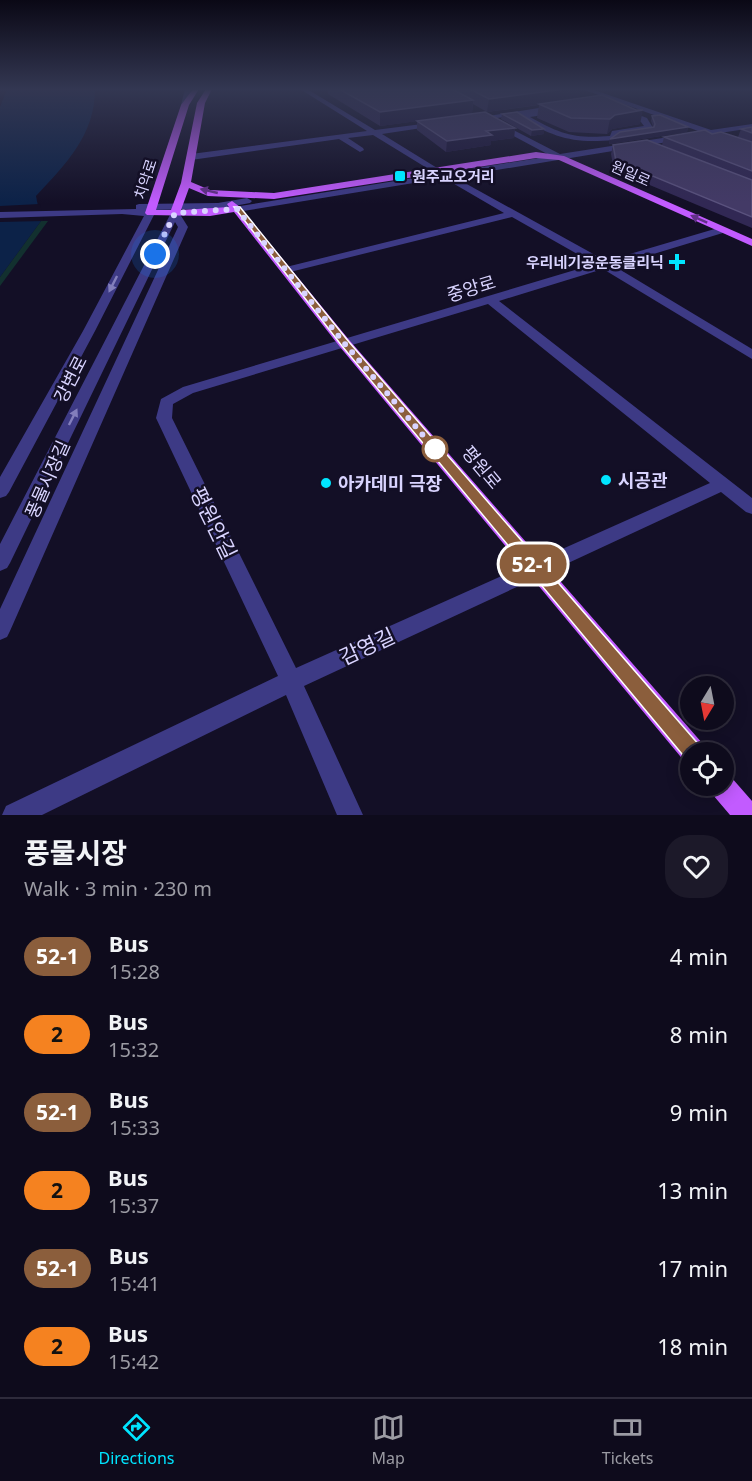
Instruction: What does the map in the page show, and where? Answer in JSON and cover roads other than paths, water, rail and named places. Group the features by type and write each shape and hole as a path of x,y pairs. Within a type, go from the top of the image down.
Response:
{"main road":[{"name":"치악로","path":"151,209 178,127"},
{"path":"176,209 186,183 197,127"},
{"name":"원일로","path":"561,158 752,243"},
{"path":"186,183 208,193 274,196 441,173"},
{"path":"151,209 235,206"},
{"name":"평원로","path":"235,206 345,344 685,742"},
{"path":"731,796 747,815"}],"street":[{"path":"367,127 441,173 606,266 752,355"},
{"path":"191,157 416,127"},
{"name":"원일로","path":"505,127 561,158"},
{"path":"510,130 533,127"},
{"path":"543,127 566,140 579,141 613,138 615,133 648,127"},
{"path":"695,127 752,147"},
{"path":"235,206 441,173 620,149 747,127"},
{"path":"341,137 360,150"},
{"path":"525,138 548,145 620,149"},
{"path":"648,144 669,153"},
{"path":"594,172 595,164 603,156 620,149"},
{"path":"235,206 274,196"},
{"path":"0,215 151,209"},
{"name":"강변로","path":"0,492 89,332 151,209"},
{"name":"강변로","path":"0,563 176,209"},
{"name":"풍물시장길","path":"0,632 183,227 176,209"},
{"path":"286,270 515,213"},
{"name":"중앙로","path":"345,344 722,230"},
{"path":"492,301 752,507"},
{"name":"평원안길","path":"345,344 189,390 166,402 164,418 291,681 350,815"},
{"name":"감영길","path":"15,815 291,681 723,484"}],"water":[{"path":"0,127 87,127 77,148 36,196 41,221 0,277"}],"place":[{"name":"원주교오거리","path":"400,176"},
{"name":"우리네기공운동클리닉","path":"677,262"},
{"name":"시공관","path":"606,480"},
{"name":"아카데미 극장","path":"326,483"}]}
